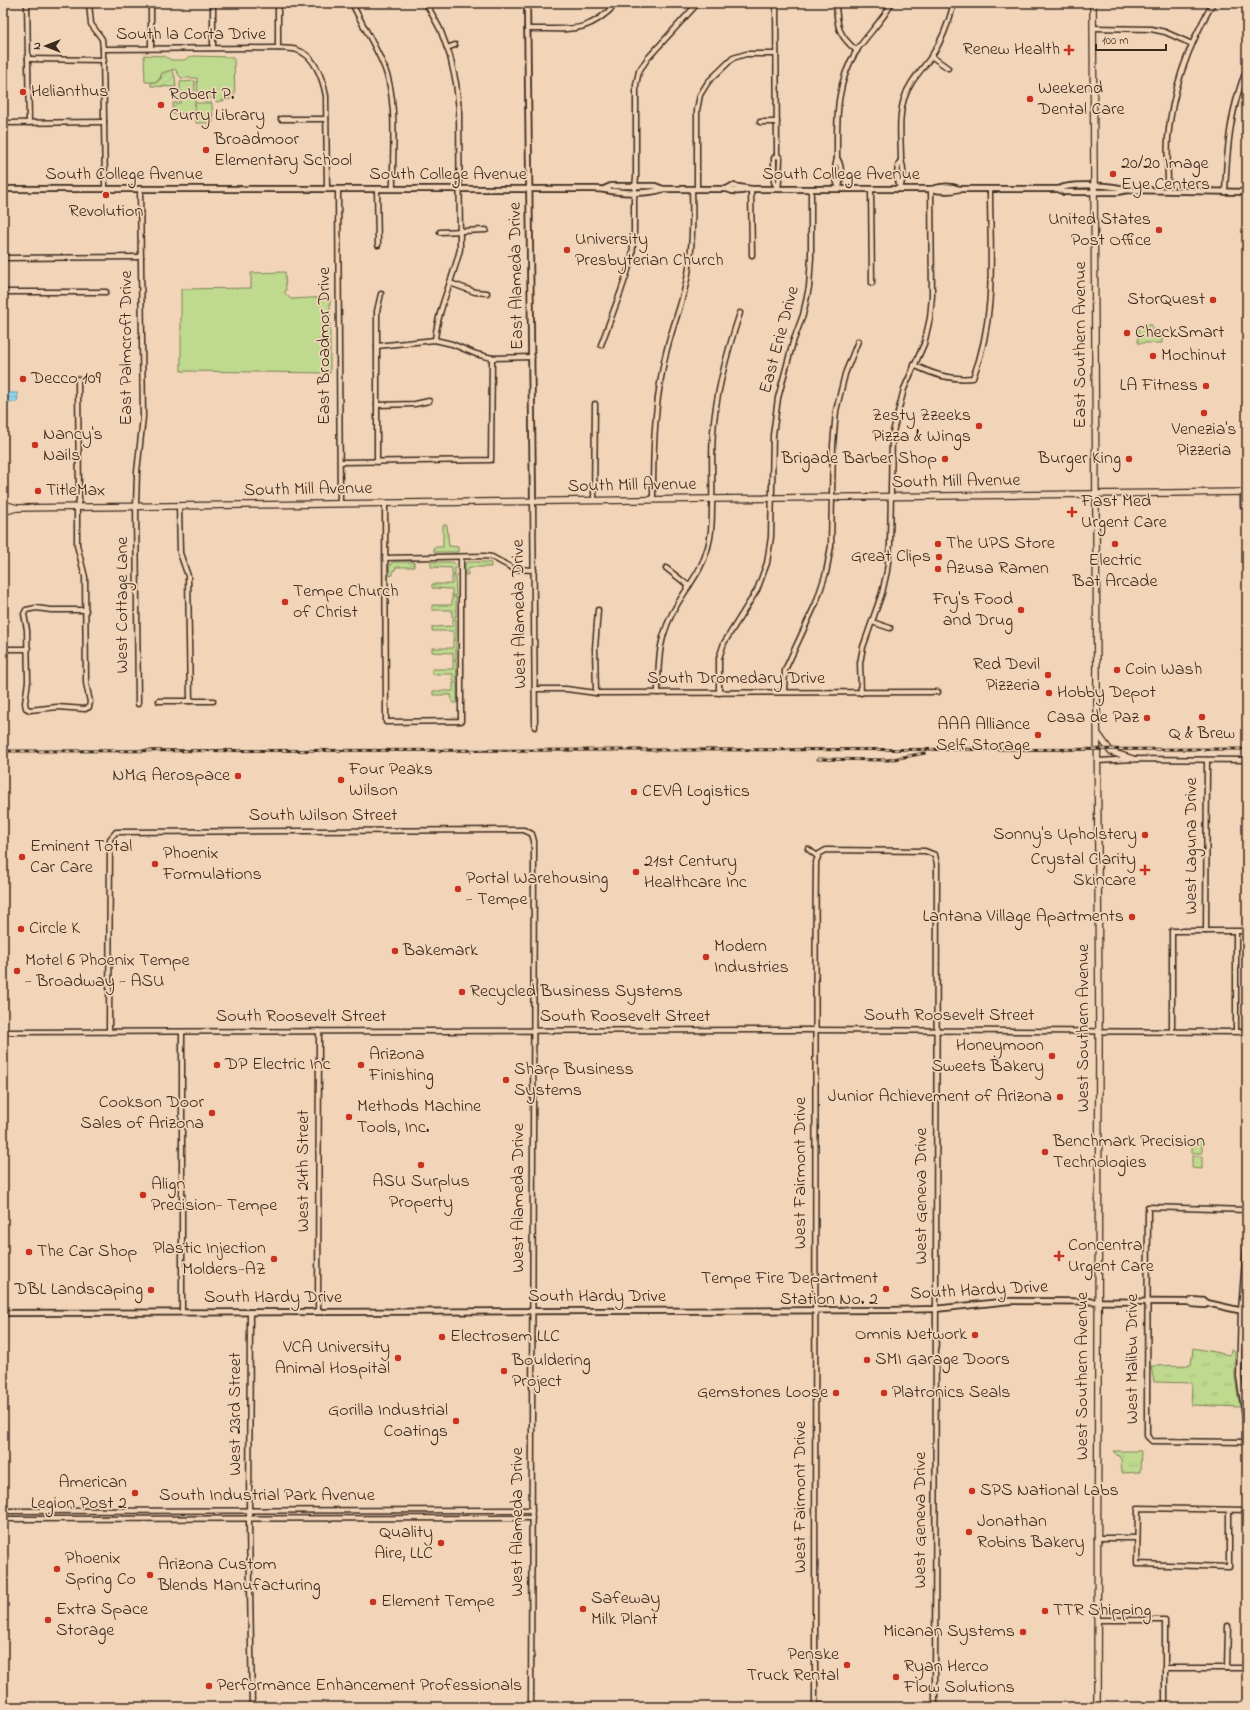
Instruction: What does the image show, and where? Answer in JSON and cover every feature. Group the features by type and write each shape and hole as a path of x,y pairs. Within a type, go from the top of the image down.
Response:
{"main road":[{"name":"East Southern Avenue","path":"1093,3 1097,494"},
{"name":"South Mill Avenue","path":"3,512 17,508 136,506 1245,492"},
{"name":"West Southern Avenue","path":"1097,494 1099,1030 1097,1707"},
{"name":"South Mill Avenue","path":"3,504 17,508"},
{"path":"1098,734 1110,752 1133,759"}],"street":[{"path":"27,3 29,123"},
{"path":"89,3 91,24 102,39 104,49 105,189"},
{"path":"151,3 151,48"},
{"path":"213,3 213,48"},
{"path":"278,3 278,48 295,49 302,52 309,58 324,86 327,189"},
{"path":"352,3 385,70 391,90 393,189"},
{"path":"426,3 440,29 447,48 456,83 459,110 460,249 456,266 437,322 435,340"},
{"name":"East Alameda Drive","path":"527,3 533,501"},
{"path":"527,29 581,28 596,22 617,3"},
{"path":"601,345 622,291 632,258 635,189 636,85 639,71 648,58 698,3"},
{"path":"776,3 778,122 777,155 774,158 774,182 778,189"},
{"path":"836,3 836,21 839,33 846,43 856,51"},
{"path":"839,189 841,180 841,163 837,158 838,102 844,78 856,51 885,16 892,3"},
{"path":"900,189 897,181 897,166 901,160 901,120 904,98 913,80 931,56 943,36 951,17 954,3"},
{"path":"1168,190 1168,138 1180,80 1192,44 1213,3"},
{"path":"1093,28 1151,29 1165,32 1192,44"},
{"path":"447,48 455,45"},
{"name":"South la Corta Drive","path":"104,49 278,48"},
{"path":"653,500 653,441 657,402 669,339 685,286 691,256 697,110 700,95 708,82 733,58 746,54 776,54"},
{"path":"931,56 948,68"},
{"name":"South la Corta Drive","path":"28,59 104,60"},
{"path":"1225,192 1227,146 1234,108 1247,68"},
{"path":"281,119 326,119"},
{"path":"3,123 104,122"},
{"path":"760,122 778,122"},
{"name":"South College Avenue","path":"3,188 604,189 610,191 635,189 655,191 663,189 727,189 732,191 742,191 751,189 930,189 953,186 959,189 1059,189 1064,192 1094,189 1118,192 1127,190 1168,190 1247,192"},
{"name":"East Palmcroft Drive","path":"136,506 137,472 143,417 140,189"},
{"name":"East Broadmor Drive","path":"338,189 340,504"},
{"path":"377,189 378,245"},
{"path":"751,189 752,255"},
{"name":"East Erie Drive","path":"719,693 719,658 724,643 757,590 767,563 771,537 773,435 778,398 809,287 812,258 812,189"},
{"path":"871,189 872,283"},
{"path":"861,693 860,663 863,647 887,571 890,544 892,436 904,390 924,344 930,318 932,296 930,189"},
{"path":"914,365 940,376 958,379 973,378 981,358 990,311 990,189"},
{"path":"440,232 486,230"},
{"path":"3,258 141,258"},
{"path":"450,283 475,292 487,293"},
{"path":"3,292 106,292"},
{"path":"377,462 377,311 381,294"},
{"path":"658,693 659,652 666,625 678,603 700,570 709,546 712,528 713,432 717,397 725,359 740,313"},
{"path":"377,346 435,340 452,344 476,354 492,358 532,357"},
{"path":"784,692 784,670 816,603 826,573 831,546 833,445 836,411 845,374 858,341"},
{"path":"340,462 491,460 492,358"},
{"path":"78,379 79,500 76,507 77,545 85,578 86,610 86,683 90,702 89,707 79,709 57,707 30,710 26,708 28,649 24,614 26,610 36,608 51,610 86,610"},
{"path":"377,404 415,404 429,401"},
{"path":"594,500 595,404"},
{"path":"1243,506 1245,492"},
{"name":"West Alameda Drive","path":"533,501 535,727"},
{"path":"385,503 386,722 461,721 460,557"},
{"name":"West Cottage Lane","path":"136,506 138,704"},
{"path":"179,506 180,553 188,576 190,701"},
{"path":"385,558 484,556 492,558 514,569 534,570"},
{"path":"666,568 689,586"},
{"path":"596,693 598,610"},
{"path":"872,622 890,628"},
{"path":"3,649 28,649"},
{"name":"South Dromedary Drive","path":"535,689 561,689 596,693 938,692"},
{"path":"159,701 213,701"},
{"path":"1098,761 1133,759 1247,760"},
{"name":"West Laguna Drive","path":"1206,931 1207,760"},
{"name":"South Wilson Street","path":"109,1032 110,839 113,834 120,831 524,830 532,834"},
{"name":"West Alameda Drive","path":"531,1707 534,841 532,834"},
{"path":"808,849 818,855"},
{"name":"West Geneva Drive","path":"815,1706 934,1706 937,864 935,855 926,851 826,850 818,855"},
{"name":"West Fairmont Drive","path":"815,1706 815,1030 816,862 818,855"},
{"path":"1172,1031 1172,931 1247,931"},
{"path":"1236,932 1236,1031"},
{"name":"South Roosevelt Street","path":"3,1032 815,1030 1099,1030 1247,1032"},
{"name":"West 24th Street","path":"318,1312 319,1031"},
{"path":"182,1032 182,1312"},
{"name":"West Malibu Drive","path":"1247,1210 1148,1208 1147,1301 1147,1436 1149,1439 1152,1441 1247,1442"},
{"path":"1247,1235 1241,1310 1239,1376 1247,1430"},
{"name":"South Hardy Drive","path":"3,1313 935,1309 1010,1301 1190,1302 1192,1304 1204,1305 1206,1303 1247,1312"},
{"name":"West 23rd Street","path":"250,1312 249,1519 252,1707"},
{"path":"1229,1510 1229,1566 1137,1564 1138,1508 1247,1510"},
{"name":"South Industrial Park Avenue","path":"3,1510 532,1510"},
{"name":"South Industrial Park Avenue","path":"3,1520 532,1518"},
{"path":"1097,1538 1137,1538"},
{"path":"1098,1620 1165,1620 1165,1707"},
{"path":"1228,1626 1228,1668"},
{"path":"1165,1668 1247,1668"}],"green space":[{"path":"144,55 164,56 171,60 184,60 192,56 232,57 234,60 235,98 217,102 211,98 200,99 198,96 197,78 181,78 175,69 162,73 157,82 145,82"},
{"path":"172,69 176,87 151,86 151,82 156,82 161,78 161,73"},
{"path":"195,81 195,113 173,114 173,103 180,103 180,82"},
{"path":"195,103 212,103 213,123 196,123"},
{"path":"285,272 286,291 284,292 291,299 330,297 330,373 181,371 181,289 251,288 251,273"},
{"path":"1138,325 1152,325 1152,334 1162,334 1162,343 1138,343"},
{"path":"443,525 447,525 449,546 458,547 458,552 434,552 434,547 443,547"},
{"path":"393,562 414,562 414,567 396,567 395,570 393,570 393,575 390,576 389,565"},
{"path":"431,562 453,562 455,564 455,575 452,575 452,568 431,567"},
{"path":"467,562 491,563 491,567 471,567 468,568 468,575 465,575 465,564"},
{"path":"452,576 455,576 456,596 452,596 452,589 432,588 432,584 452,584"},
{"path":"452,597 456,597 456,617 452,617 452,610 432,610 432,605 452,605"},
{"path":"453,619 456,619 456,639 453,639 453,631 432,631 432,627 453,626"},
{"path":"453,640 456,640 456,660 453,660 453,653 432,652 432,648 453,648"},
{"path":"453,661 456,661 457,681 453,681 453,674 432,674 432,669 453,669"},
{"path":"453,683 457,683 457,703 453,703 451,695 433,695 433,691 453,691"},
{"path":"1192,1140 1202,1140 1202,1153 1192,1153"},
{"path":"1192,1156 1202,1156 1202,1169 1192,1168"},
{"path":"1193,1348 1230,1355 1231,1349 1235,1351 1235,1378 1240,1407 1191,1405 1192,1383 1154,1382 1151,1366 1191,1365"},
{"path":"1113,1451 1141,1451 1140,1472 1122,1473 1121,1459"}],"water":[{"path":"3,393 18,393 17,402 7,402 7,400 3,400"}],"railway":[{"path":"3,751 1247,749"},
{"path":"818,759 888,760 925,753"}],"place":[{"name":"Renew Health","path":"1069,50"},
{"name":"Helianthus","path":"23,92"},
{"name":"Weekend Dental Care","path":"1030,99"},
{"name":"Robert P. Curry Library","path":"161,105"},
{"name":"Broadmoor Elementary School","path":"206,150"},
{"name":"20/20 Image Eye Centers","path":"1113,174"},
{"name":"Revolution","path":"106,195"},
{"name":"United States Post Office","path":"1159,230"},
{"name":"University Presbyterian Church","path":"567,250"},
{"name":"StorQuest","path":"1213,300"},
{"name":"CheckSmart","path":"1127,333"},
{"name":"Mochinut","path":"1153,356"},
{"name":"Decco 109","path":"23,379"},
{"name":"LA Fitness","path":"1206,386"},
{"name":"Venezia's Pizzeria","path":"1204,413"},
{"name":"Zesty Zzeeks Pizza & Wings","path":"979,426"},
{"name":"Nancy's Nails","path":"35,445"},
{"name":"Brigade Barber Shop","path":"945,459"},
{"name":"Burger King","path":"1129,459"},
{"name":"TitleMax","path":"38,491"},
{"name":"Fast Med Urgent Care","path":"1072,512"},
{"name":"The UPS Store","path":"938,544"},
{"name":"Electric Bat Arcade","path":"1115,544"},
{"name":"Great Clips","path":"939,557"},
{"name":"Azusa Ramen","path":"938,569"},
{"name":"Tempe Church of Christ","path":"285,602"},
{"name":"Fry's Food and Drug","path":"1021,610"},
{"name":"Coin Wash","path":"1117,670"},
{"name":"Red Devil Pizzeria","path":"1048,675"},
{"name":"Hobby Depot","path":"1049,693"},
{"name":"Q & Brew","path":"1202,717"},
{"name":"Casa de Paz","path":"1147,718"},
{"name":"AAA Alliance Self Storage","path":"1038,735"},
{"name":"NMG Aerospace","path":"238,776"},
{"name":"Four Peaks Wilson","path":"341,780"},
{"name":"CEVA Logistics","path":"634,792"},
{"name":"Sonny's Upholstery","path":"1145,835"},
{"name":"Eminent Total Car Care","path":"22,857"},
{"name":"Phoenix Formulations","path":"155,864"},
{"name":"Crystal Clarity Skincare","path":"1145,870"},
{"name":"21st Century Healthcare Inc","path":"636,872"},
{"name":"Portal Warehousing - Tempe","path":"458,889"},
{"name":"Lantana Village Apartments","path":"1132,917"},
{"name":"Circle K","path":"21,929"},
{"name":"Bakemark","path":"395,951"},
{"name":"Modern Industries","path":"706,957"},
{"name":"Motel 6 Phoenix Tempe - Broadway - ASU","path":"17,971"},
{"name":"Recycled Business Systems","path":"462,992"},
{"name":"Honeymoon Sweets Bakery","path":"1052,1056"},
{"name":"DP Electric Inc","path":"217,1065"},
{"name":"Arizona Finishing","path":"361,1065"},
{"name":"Sharp Business Systems","path":"506,1080"},
{"name":"Junior Achievement of Arizona","path":"1060,1097"},
{"name":"Cookson Door Sales of Arizona","path":"212,1113"},
{"name":"Methods Machine Tools, Inc.","path":"349,1117"},
{"name":"Benchmark Precision Technologies","path":"1045,1152"},
{"name":"ASU Surplus Property","path":"421,1165"},
{"name":"Align Precision- Tempe","path":"143,1195"},
{"name":"The Car Shop","path":"29,1252"},
{"name":"Concentra Urgent Care","path":"1059,1256"},
{"name":"Plastic Injection Molders-AZ","path":"274,1259"},
{"name":"Tempe Fire Department Station No. 2","path":"886,1289"},
{"name":"DBL Landscaping","path":"151,1290"},
{"name":"Omnis Network","path":"975,1335"},
{"name":"Electrosem LLC","path":"442,1337"},
{"name":"VCA University Animal Hospital","path":"398,1358"},
{"name":"SMI Garage Doors","path":"867,1360"},
{"name":"Bouldering Project","path":"504,1371"},
{"name":"Gemstones Loose","path":"836,1393"},
{"name":"Platronics Seals","path":"884,1393"},
{"name":"Gorilla Industrial Coatings","path":"456,1421"},
{"name":"SPS National Labs","path":"972,1491"},
{"name":"American Legion Post 2","path":"135,1493"},
{"name":"Jonathan Robins Bakery","path":"969,1532"},
{"name":"Quality Aire, LLC","path":"441,1543"},
{"name":"Phoenix Spring Co","path":"57,1569"},
{"name":"Arizona Custom Blends Manufacturing","path":"150,1575"},
{"name":"Element Tempe","path":"373,1602"},
{"name":"Safeway Milk Plant","path":"583,1609"},
{"name":"TTR Shipping","path":"1045,1611"},
{"name":"Extra Space Storage","path":"48,1620"},
{"name":"Micanan Systems","path":"1023,1632"},
{"name":"Penske Truck Rental","path":"847,1665"},
{"name":"Ryan Herco Flow Solutions","path":"896,1677"},
{"name":"Performance Enhancement Professionals","path":"209,1686"}]}
